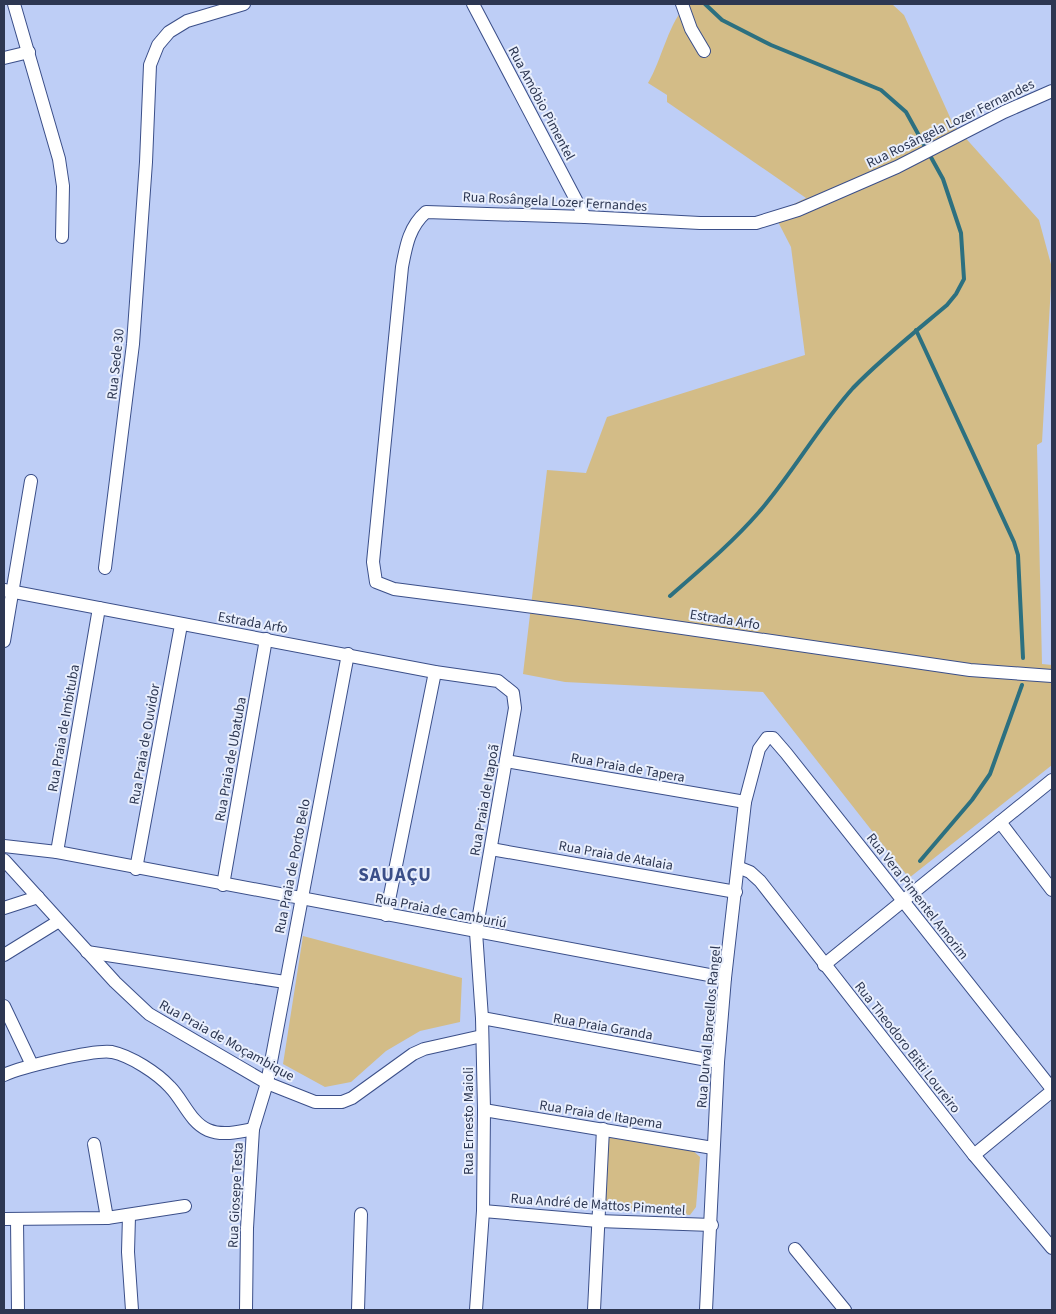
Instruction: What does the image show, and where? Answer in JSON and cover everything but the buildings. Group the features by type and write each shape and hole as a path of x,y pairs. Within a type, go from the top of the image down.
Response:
{"street":[{"path":"14,4 59,159 63,186 62,237"},
{"name":"Rua Sede 30","path":"106,568 133,344 146,162 150,65 158,45 169,32 186,21 244,4"},
{"name":"Rua Amóbio Pimentel","path":"473,4 585,217"},
{"path":"682,4 691,29 704,51"},
{"path":"4,58 29,52"},
{"name":"Rua Rosângela Lozer Fernandes","path":"394,589 376,582 373,562 402,267 411,233 418,220 426,212 728,224 756,223 798,210 897,167 1004,112 1052,91"},
{"path":"4,641 8,592 31,481"},
{"name":"Estrada Arfo","path":"394,589 578,613 970,670 1052,676"},
{"name":"Estrada Arfo","path":"8,592 348,654 435,672 498,681"},
{"name":"Rua Praia de Imbituba","path":"57,852 99,608"},
{"name":"Rua Praia de Ouvidor","path":"136,868 181,625"},
{"name":"Rua Praia de Ubatuba","path":"223,885 266,639"},
{"name":"Rua Praia de Porto Belo","path":"268,1083 285,982 348,654"},
{"path":"386,915 435,672"},
{"name":"Rua Praia de Itapoã","path":"476,932 516,698 510,689 498,681"},
{"name":"Rua Vera Pimentel Amorim","path":"759,749 766,738 770,737 776,741 1052,1090"},
{"name":"Rua Durval Barcellos Rangel","path":"706,1310 712,1225 713,1148 725,978 740,868 745,802 759,749"},
{"name":"Rua Praia de Tapera","path":"506,760 745,802"},
{"path":"824,965 1052,780"},
{"path":"1000,822 1052,890"},
{"name":"Rua Praia de Camburiú","path":"4,846 57,852 223,885 725,978"},
{"name":"Rua Praia de Atalaia","path":"491,849 736,892"},
{"name":"Rua Praia de Moçambique","path":"4,860 134,1002 153,1018 268,1083 316,1102 342,1102 352,1098 413,1054 424,1049 482,1036"},
{"name":"Rua Theodoro Bitti Loureiro","path":"740,868 760,881 974,1155 1052,1248"},
{"path":"4,908 38,897"},
{"path":"4,956 59,921"},
{"name":"Rua Ernesto Maioli","path":"476,932 482,1018 484,1110 482,1211 476,1310"},
{"path":"87,952 285,982"},
{"path":"4,1006 32,1065"},
{"name":"Rua Praia Granda","path":"482,1018 718,1062"},
{"path":"4,1075 32,1065 104,1051 117,1053 160,1078 171,1088 196,1122 208,1130 228,1133 253,1129"},
{"name":"Rua Giosepe Testa","path":"246,1310 247,1228 253,1129 268,1083"},
{"path":"974,1155 1052,1090"},
{"name":"Rua Praia de Itapema","path":"484,1110 713,1148"},
{"path":"594,1310 603,1129"},
{"path":"94,1144 107,1218"},
{"path":"4,1219 107,1218 130,1216 185,1206"},
{"name":"Rua André de Mattos Pimentel","path":"482,1211 598,1221 712,1225"},
{"path":"358,1310 361,1214"},
{"path":"130,1216 128,1252 132,1310"},
{"path":"17,1220 18,1310"},
{"path":"795,1249 845,1310"}],"shaded area":[{"path":"688,4 892,4 904,15 953,124 1039,220 1052,268 1042,442 1037,445 1042,664 1052,665 1052,765 909,878 763,692 565,682 523,674 547,470 586,473 607,417 805,355 791,247 774,214 806,198 667,102 667,95 648,83 676,20"},
{"path":"303,936 462,978 460,1022 420,1031 386,1051 351,1082 325,1087 283,1064"},
{"path":"606,1137 692,1150 700,1157 696,1207 690,1215 601,1207"}],"waterway":[{"path":"670,596 749,523 783,482 828,418 853,388 947,305 956,294 964,279 961,233 943,179 906,112 881,90 771,45 722,20 705,4"},
{"path":"916,330 1014,542 1018,555 1023,658"},
{"path":"920,861 972,800 990,774 1022,685"}],"district":[{"name":"SAUAÇU","path":"395,874"}]}
